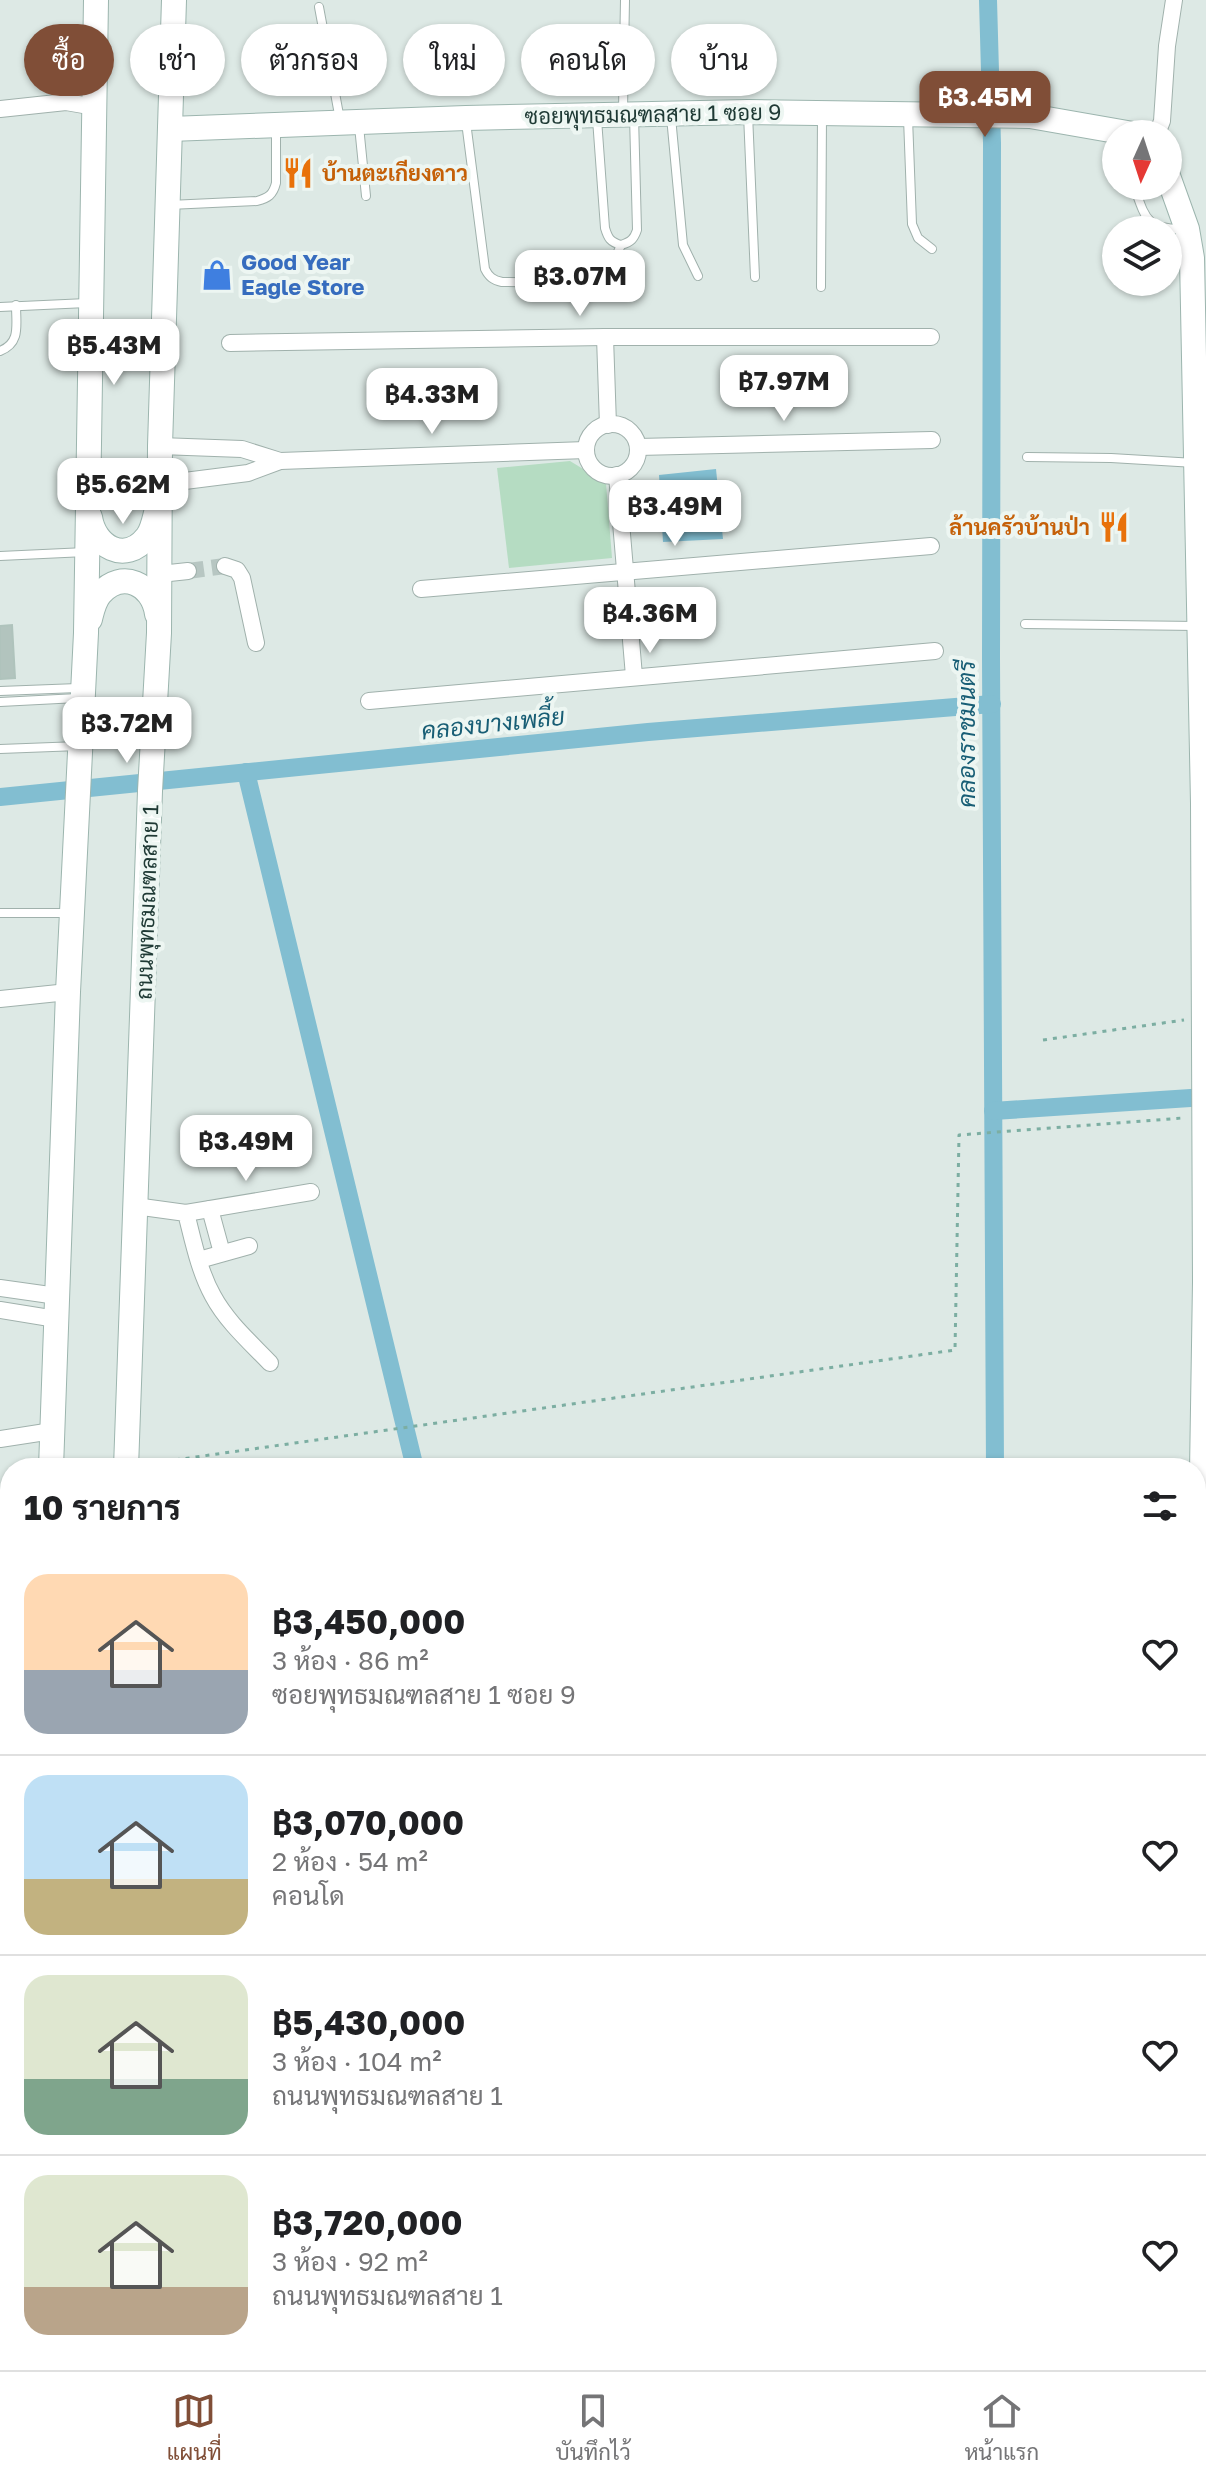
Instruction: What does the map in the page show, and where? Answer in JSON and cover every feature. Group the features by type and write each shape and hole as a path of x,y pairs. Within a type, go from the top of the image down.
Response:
{"main road":[{"path":"51,1458 71,913 86,633 96,0"},
{"name":"ถนนพุทธมณฑลสาย 1","path":"126,1458 150,791 159,633 160,446 174,0"},
{"name":"ซอยพุทธมณฑลสาย 1 ซอย 9","path":"170,129 748,112 1030,116 1102,129"},
{"path":"1177,200 1199,258 1199,626 1204,845 1204,1458"},
{"path":"88,494 94,534 105,545 122,550 138,546 149,535 160,491"},
{"path":"86,633 98,595 113,584 130,581 149,591 154,600 159,633"}],"street":[{"path":"1162,120 1167,46 1174,1"},
{"path":"0,109 66,102 95,107"},
{"path":"230,343 605,337 931,337"},
{"path":"605,337 608,425"},
{"path":"608,425 627,429 638,447 633,465 617,475 599,473 588,459 586,450 592,433 608,425"},
{"path":"638,447 932,440"},
{"path":"160,446 242,449 280,461"},
{"path":"160,491 248,473 280,461 586,450"},
{"path":"617,475 634,676"},
{"path":"421,589 931,546"},
{"path":"225,566 237,570 242,578 256,643"},
{"path":"160,574 188,571"},
{"path":"369,701 935,651"},
{"path":"0,999 68,992"},
{"path":"135,1206 186,1213 311,1192"},
{"path":"210,1209 222,1253"},
{"path":"186,1213 212,1295 270,1363"},
{"path":"199,1260 249,1246"},
{"path":"0,1288 57,1308"},
{"path":"0,1310 57,1308"},
{"path":"0,1439 52,1431"}],"lane":[{"path":"596,115 605,228 607,237 621,245 630,242 637,230 628,115 625,0"},
{"path":"319,7 366,196"},
{"path":"748,112 755,277"},
{"path":"671,113 683,245 698,276"},
{"path":"821,287 822,113"},
{"path":"908,114 912,224 918,238 932,249"},
{"path":"466,118 485,269 493,280 579,280 613,261 621,245"},
{"path":"167,205 268,198 274,192 276,183 276,125"},
{"path":"1140,200 1148,221 1155,227 1187,229"},
{"path":"0,307 91,303"},
{"path":"0,351 9,348 16,336 16,305"},
{"path":"1027,457 1201,463"},
{"path":"0,556 87,552"},
{"path":"1025,624 1199,626"},
{"path":"0,691 83,693"},
{"path":"0,702 83,693"},
{"path":"0,749 81,746"},
{"path":"0,913 71,913"}],"path":[{"path":"1043,1040 1204,1018"},
{"path":"190,1458 955,1350 959,1135 1203,1116"}],"green space":[{"path":"570,461 606,483 612,558 509,568 497,468"}],"water":[{"path":"716,469 723,539 663,542 659,475"}],"building":[{"path":"12,625 15,678 0,679 0,626"}],"waterway":[{"name":"คลองราชมนตรี","path":"988,0 992,143 995,1458"},
{"name":"คลองบางเพลี้ย","path":"0,797 648,732 992,704"},
{"path":"246,772 413,1458"},
{"path":"993,1111 1206,1097"}],"tunnel":[{"path":"188,571 225,566"}],"place":[{"name":"บ้านตะเกียงดาว","path":"298,173"},
{"name":"Good Year Eagle Store","path":"217,275"},
{"name":"ล้านครัวบ้านป่า","path":"1114,527"}]}
